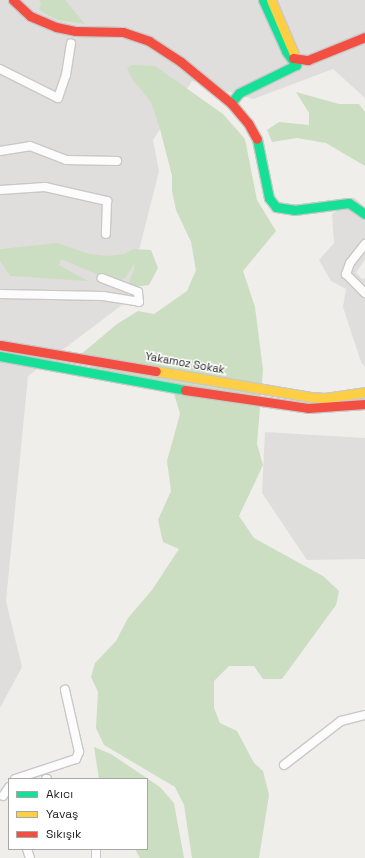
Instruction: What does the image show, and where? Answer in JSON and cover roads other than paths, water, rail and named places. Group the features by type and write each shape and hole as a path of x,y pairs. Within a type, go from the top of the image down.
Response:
{"main road":[{"path":"13,0 26,13 38,20 65,30 123,32 149,41 170,54 231,103 248,122 260,145 265,182 269,198 276,207 294,210 326,204 349,203 365,214"},
{"path":"231,103 239,93 296,65 293,58 286,51 266,0"},
{"path":"293,58 308,60 365,37"},
{"name":"Yakamoz Sokak","path":"0,345 312,397 329,398 365,392"},
{"path":"0,356 20,358 138,382 308,408 365,404"}],"street":[{"path":"0,69 58,98 66,75 71,43"},
{"path":"0,151 30,146 66,160 118,161"},
{"path":"0,190 45,187 107,201 106,234"},
{"path":"365,244 350,263 346,274 365,293"},
{"path":"0,294 103,296 139,302 138,292 102,278"},
{"path":"17,778 76,759 79,752 65,690"},
{"path":"284,765 341,721 365,715"}]}
